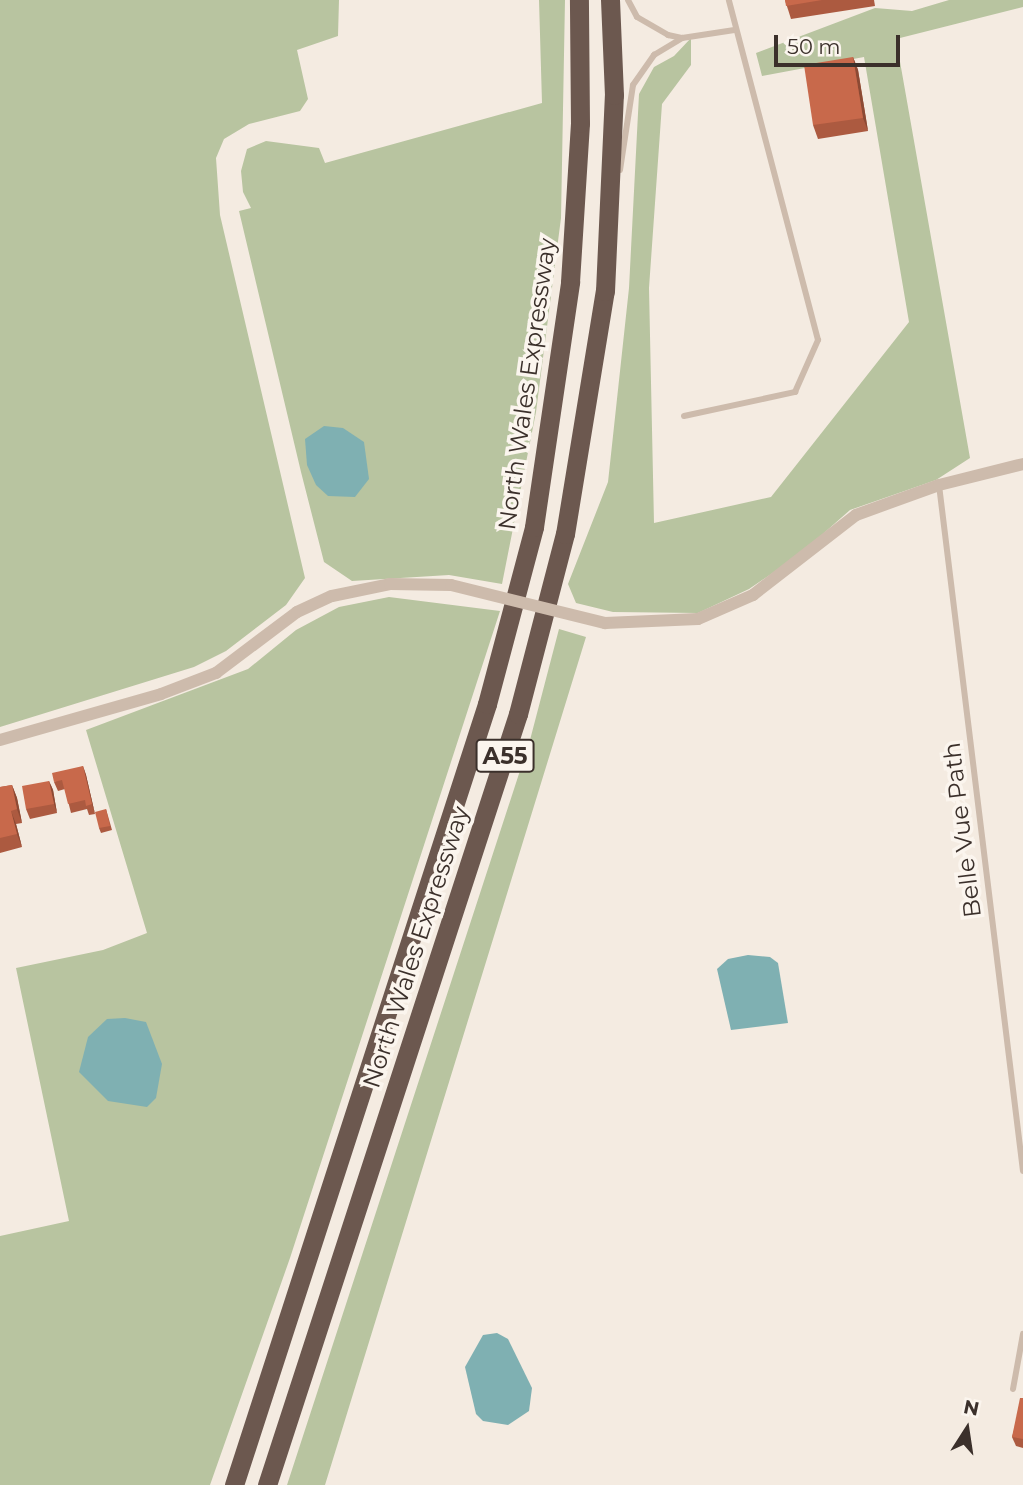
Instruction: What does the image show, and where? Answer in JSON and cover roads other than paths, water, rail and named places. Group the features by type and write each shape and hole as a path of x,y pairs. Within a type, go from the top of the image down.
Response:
{"highway":[{"name":"North Wales Expressway","path":"234,1485 487,704 534,527 570,282 580,123 579,0"},
{"name":"North Wales Expressway","path":"267,1485 519,714 565,534 605,291 614,95 610,0"}],"street":[{"path":"0,740 161,694 216,673 297,612 332,596 390,584 452,585 606,623 698,620 753,595 856,515 939,485 1023,464"}],"lane":[{"path":"628,0 637,17 649,26 682,38"},
{"path":"684,416 795,392 818,340 797,247 734,30 729,0"},
{"path":"606,257 633,85 654,55 682,38 734,30"},
{"name":"Belle Vue Path","path":"939,485 1023,1171"},
{"path":"1013,1389 1023,1334"}],"water":[{"path":"324,426 343,428 364,442 369,479 355,497 328,496 316,485 307,465 305,439"},
{"path":"748,955 770,957 778,963 788,1023 731,1030 717,969 728,959"},
{"path":"125,1018 146,1022 162,1064 156,1098 147,1107 108,1101 79,1072 88,1037 107,1019"},
{"path":"497,1333 508,1339 532,1388 529,1411 508,1425 483,1421 476,1414 465,1367 483,1335"}]}
